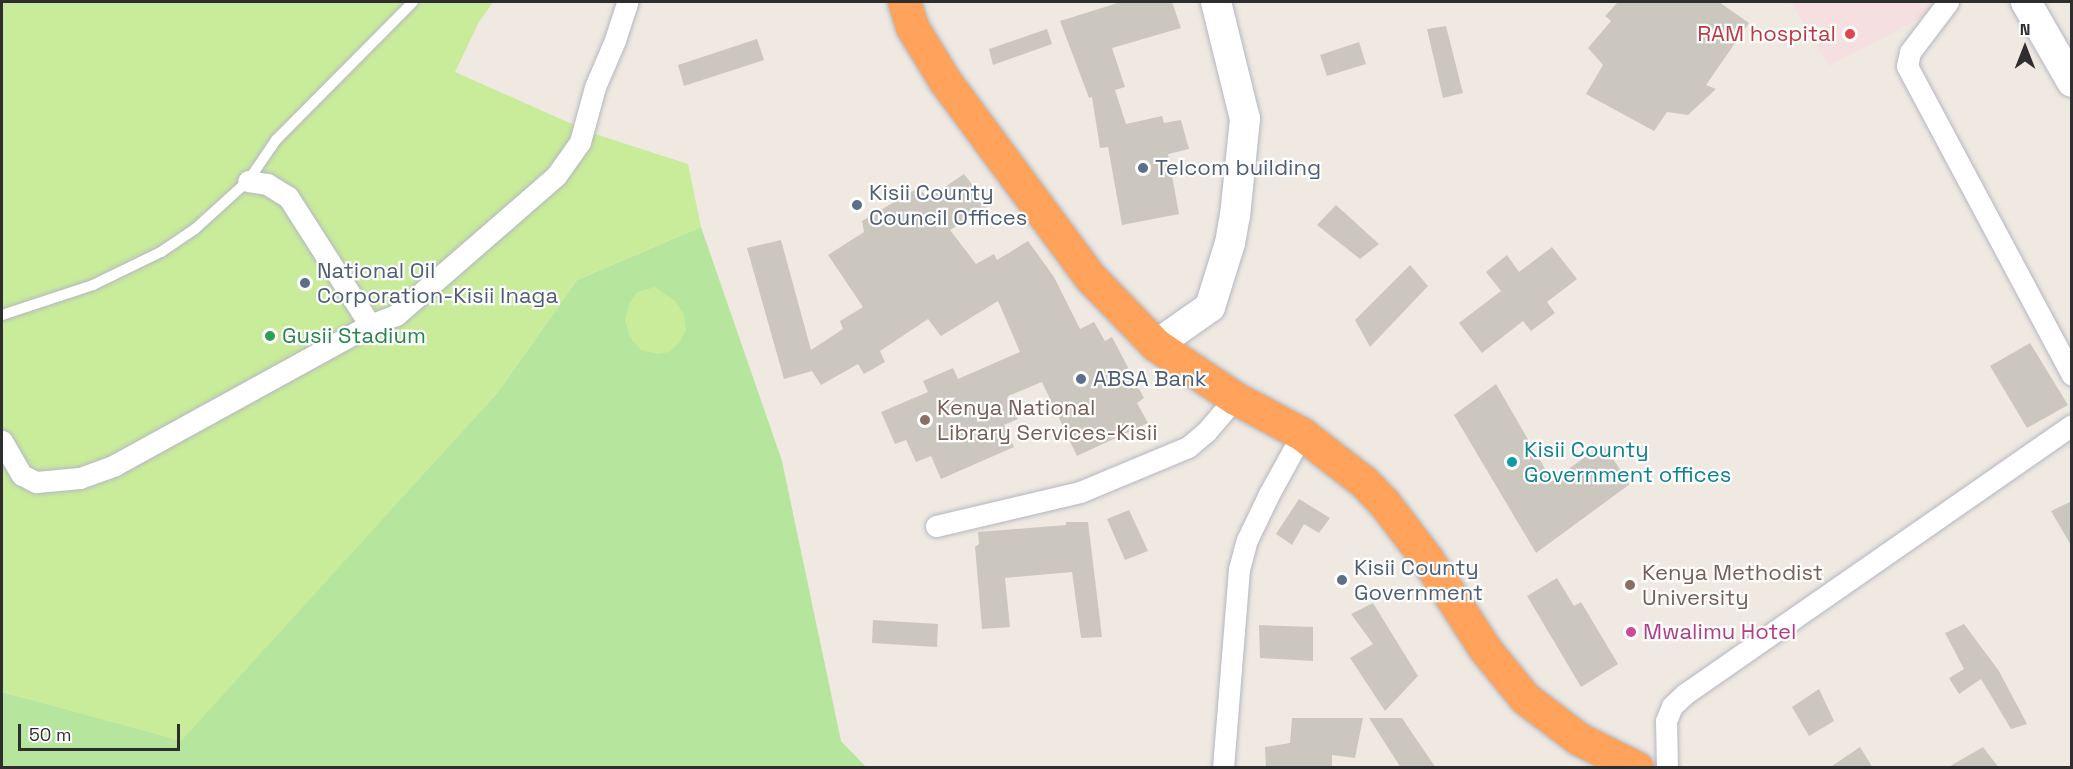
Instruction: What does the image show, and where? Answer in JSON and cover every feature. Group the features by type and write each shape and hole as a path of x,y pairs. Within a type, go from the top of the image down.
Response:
{"highway":[{"path":"904,2 912,27 945,81 1091,278 1156,345 1235,398 1302,434 1364,482 1385,504 1426,559 1485,649 1525,698 1580,739 1637,768"}],"street":[{"path":"2,441 22,475 36,482 80,478 115,465 370,325 396,315 556,176 580,142 595,87 615,40 627,2"},
{"path":"1156,345 1210,307 1235,216 1244,152 1245,119 1216,2"},
{"path":"1948,2 1910,52 1907,66 2072,375"},
{"path":"2026,2 2072,82"},
{"path":"248,181 267,184 288,198 370,325"},
{"path":"936,526 1080,492 1188,447 1206,432 1235,398"},
{"path":"1667,768 1665,721 1672,706 1685,694 2072,425"},
{"path":"1223,768 1239,569 1247,540 1260,512 1302,434"}],"lane":[{"path":"2,315 93,285 161,252 195,229 248,181 276,140 413,2"}],"shaded area":[{"name":"RAM hospital","path":"1791,2 1951,2 1829,66"}],"green space":[{"name":"Gusii Stadium","path":"2,2 493,2 479,22 455,72 592,133 688,164 701,227 577,280 498,392 181,741 2,692"},
{"path":"701,227 782,461 841,741 866,767 2,767 2,692 181,740 498,392 577,280"},
{"path":"655,287 675,301 684,314 686,330 679,343 669,352 657,354 641,350 630,337 625,320 629,304 637,292"}],"building":[{"path":"1121,2 1172,2 1181,28 1112,48 1125,87 1115,90 1126,124 1162,116 1164,123 1181,120 1189,149 1168,154 1179,214 1122,225 1108,147 1100,148 1092,97 1089,98 1060,21"},
{"path":"1618,2 1719,2 1749,23 1706,85 1716,89 1688,115 1667,112 1654,131 1586,94 1603,65 1588,48 1611,21 1605,16"},
{"path":"1446,26 1463,93 1443,98 1427,29"},
{"path":"1047,29 1052,44 993,65 989,49"},
{"path":"757,39 764,60 684,86 678,65"},
{"path":"1359,42 1366,64 1327,76 1320,55"},
{"path":"964,174 989,206 950,230 976,264 994,254 997,260 1028,241 1054,277 1080,329 1094,322 1105,341 1112,337 1144,398 1137,403 1148,423 1077,456 1042,382 1008,396 1018,419 1004,425 1014,447 941,479 931,456 916,462 906,440 895,444 881,412 928,392 923,381 953,368 958,379 1020,352 998,301 941,336 928,319 880,351 885,362 864,374 858,364 821,385 812,371 784,379 747,248 781,240 811,350 843,329 840,321 863,307 828,255 864,232 862,221 918,188 929,198"},
{"path":"1336,205 1379,244 1360,259 1317,225"},
{"path":"1552,247 1577,279 1547,302 1555,313 1531,331 1523,321 1482,353 1459,323 1501,291 1486,272 1507,255 1519,272"},
{"path":"1410,265 1428,286 1370,347 1355,320"},
{"path":"2030,343 2068,405 2027,428 1990,366"},
{"name":"Kisii County Government offices","path":"1496,384 1552,481 1603,444 1630,484 1536,553 1454,415"},
{"path":"1299,499 1330,518 1319,533 1304,524 1292,545 1276,534"},
{"path":"2072,501 2072,547 2051,511"},
{"path":"1129,510 1148,551 1125,560 1107,519"},
{"path":"1066,522 1088,522 1102,637 1081,638 1072,572 1005,578 1010,627 982,629 975,547 979,544 978,532 1066,525"},
{"path":"1557,578 1574,606 1581,602 1618,664 1581,687 1527,596"},
{"path":"1373,603 1418,676 1385,711 1350,658 1373,644 1351,614"},
{"path":"873,620 938,624 937,647 872,643"},
{"path":"1964,624 1999,671 2027,724 2011,729 1981,679 1959,694 1949,678 1964,669 1945,633"},
{"path":"1259,625 1313,627 1313,661 1260,658"},
{"path":"1819,689 1834,721 1809,736 1792,707"},
{"path":"1292,718 1363,718 1355,758 1332,755 1332,768 1266,768 1265,747 1290,743"},
{"path":"1369,718 1402,718 1436,768 1401,768"},
{"path":"1860,747 1873,768 1829,768"},
{"path":"1983,747 1999,768 1947,768"}],"place":[{"name":"RAM hospital","path":"1850,34"},
{"name":"Telcom building","path":"1143,168"},
{"name":"Kisii County Council Offices","path":"857,205"},
{"name":"National Oil Corporation-Kisii Inaga","path":"305,283"},
{"name":"Gusii Stadium","path":"270,336"},
{"name":"ABSA Bank","path":"1081,379"},
{"name":"Kenya National Library Services-Kisii","path":"925,420"},
{"name":"Kisii County Government offices","path":"1512,462"},
{"name":"Kisii County Government","path":"1342,580"},
{"name":"Kenya Methodist University","path":"1630,585"},
{"name":"Mwalimu Hotel","path":"1631,632"}]}
